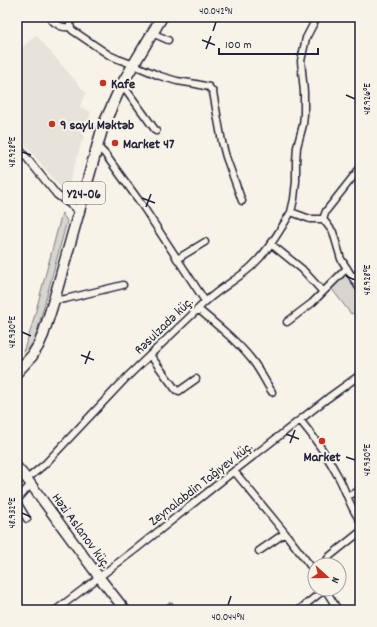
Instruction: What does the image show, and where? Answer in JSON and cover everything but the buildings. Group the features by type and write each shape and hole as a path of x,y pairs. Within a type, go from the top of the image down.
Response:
{"main road":[{"name":"Y24-06","path":"17,372 32,356 43,335 103,126 122,84 162,17"},
{"name":"Həzi Aslanov küç.","path":"17,467 125,610"}],"street":[{"path":"72,17 70,23 72,30 109,55 160,76 196,84 208,88 213,92 222,142 242,201"},
{"path":"317,17 306,38 301,61 304,92 304,114 297,148 296,181 291,212 310,219 323,219"},
{"path":"51,20 60,27 70,27"},
{"path":"152,33 168,40"},
{"path":"122,84 156,131"},
{"path":"17,146 57,195 79,210"},
{"path":"97,146 105,154 126,183 178,259 205,302"},
{"path":"323,219 326,211 360,168"},
{"name":"Rəsulzadə küç.","path":"27,519 18,504 18,499 29,482 127,377 205,302 251,266 271,244 291,212"},
{"path":"323,219 332,232 342,259 360,288"},
{"path":"178,259 205,242"},
{"path":"271,244 302,269 323,292"},
{"path":"287,322 312,302 347,268"},
{"path":"353,278 360,272"},
{"path":"54,300 64,300 123,285"},
{"path":"198,309 243,349 253,361 272,392"},
{"path":"150,355 176,390 179,391 196,379"},
{"name":"Zeynalabdin Tağıyev küç.","path":"56,610 360,375"},
{"path":"300,420 324,452 337,474 351,506 360,520"},
{"path":"234,471 307,562"},
{"path":"347,496 360,491"},
{"path":"329,557 360,532"},
{"path":"259,551 285,533"},
{"path":"299,610 315,597"},
{"path":"330,597 338,610"}],"shaded area":[{"name":"9 saylı Məktəb","path":"36,35 86,93 80,107 91,112 66,194 17,135 17,52"},
{"path":"62,213 67,221 34,343 23,352 31,329"},
{"path":"346,273 360,295 360,312 359,310 351,314 331,288"}],"place":[{"name":"Kafe","path":"103,83"},
{"name":"9 saylı Məktəb","path":"52,124"},
{"name":"Market 47","path":"115,143"},
{"name":"Market","path":"322,441"}]}
